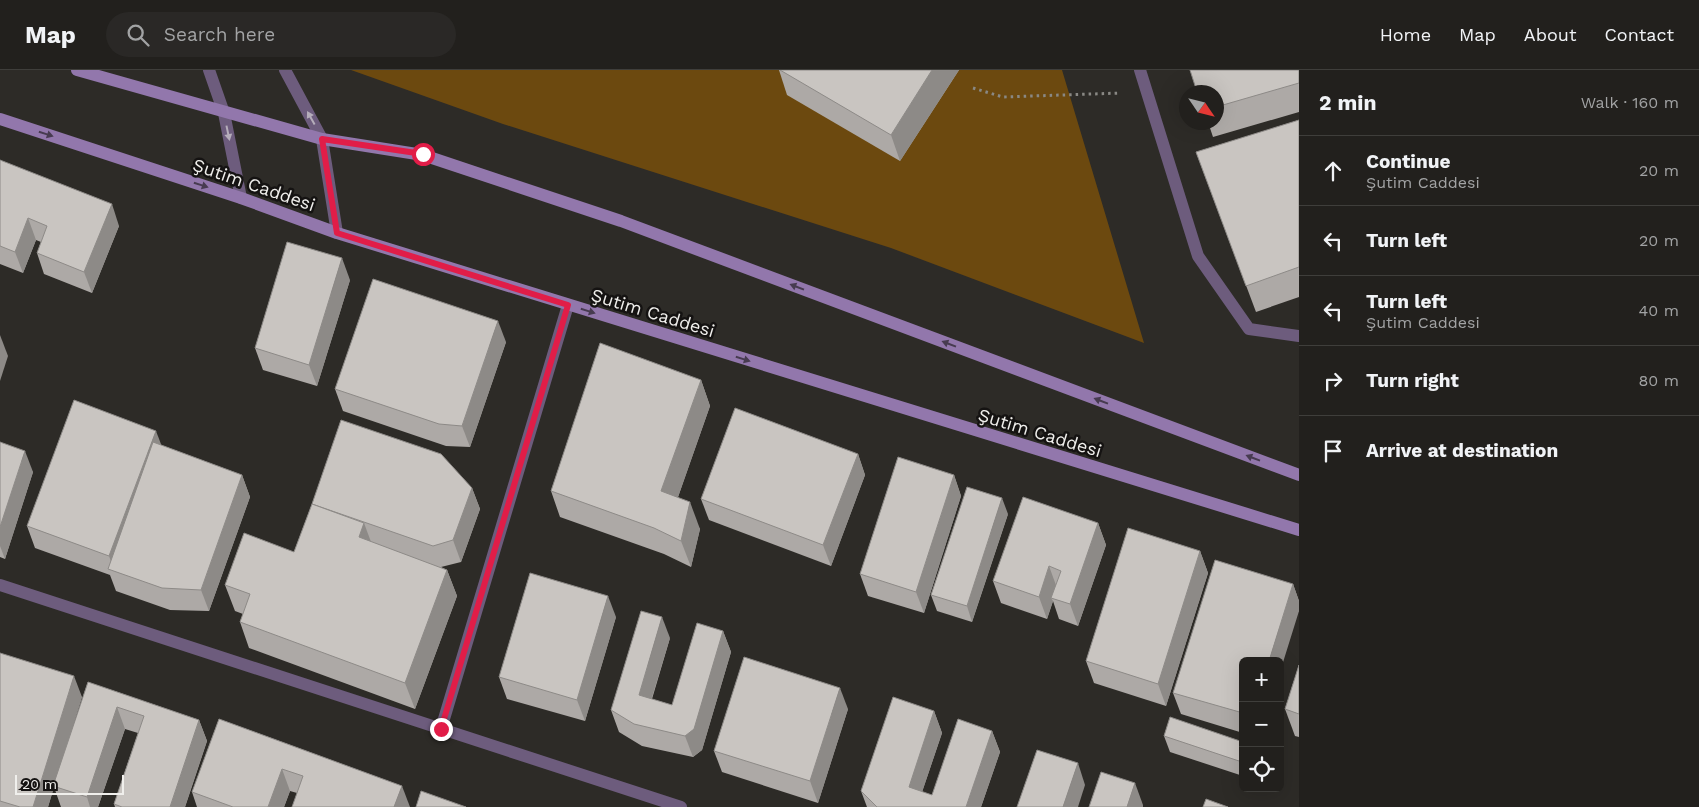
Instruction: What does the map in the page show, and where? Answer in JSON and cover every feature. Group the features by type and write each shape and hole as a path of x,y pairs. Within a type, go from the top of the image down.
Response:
{"main road":[{"path":"77,70 224,113 322,139 423,154 621,221 1299,475"},
{"name":"Şutim Caddesi","path":"0,119 241,198 337,233 1299,530"}],"street":[{"path":"209,70 224,113 241,198"},
{"path":"284,70 322,139 337,233"},
{"path":"1140,70 1198,256 1249,329 1299,336"},
{"path":"441,729 568,305"},
{"path":"0,585 681,807"}],"path":[{"path":"973,88 1002,97 1146,92"}],"shaded area":[{"path":"351,70 1062,70 1144,343 891,248 503,124"}],"building":[{"path":"780,70 932,70 891,135"},
{"path":"1190,70 1299,70 1299,83 1224,105 1224,85 1195,85"},
{"path":"1299,120 1299,267 1246,286 1196,152"},
{"path":"0,160 112,204 84,272 37,253 47,226 28,218 15,252 0,246"},
{"path":"287,242 342,258 309,365 255,348"},
{"path":"373,279 498,321 462,426 439,424 335,389"},
{"path":"600,343 701,380 661,491 690,502 681,541 654,528 551,491"},
{"path":"74,400 156,431 109,556 27,526"},
{"path":"735,408 858,454 823,545 701,499"},
{"path":"341,420 441,454 472,488 453,540 433,546 312,504"},
{"path":"0,442 25,451 0,527"},
{"path":"153,442 242,475 201,590 162,588 108,569"},
{"path":"898,457 954,475 916,592 860,574"},
{"path":"967,487 1002,498 967,606 931,595"},
{"path":"1023,497 1098,523 1070,604 1051,598 1061,571 1049,566 1039,597 993,581"},
{"path":"312,504 364,523 359,537 447,570 405,683 240,622 250,594 225,585 244,533 294,552"},
{"path":"1128,528 1200,551 1158,684 1086,661"},
{"path":"1215,560 1293,584 1270,657 1239,657 1239,712 1173,693"},
{"path":"530,573 608,596 577,700 499,677"},
{"path":"641,611 662,617 639,695 672,705 697,623 723,631 694,729 685,736 634,724 611,710"},
{"path":"0,653 74,676 33,807 20,807 0,801"},
{"path":"744,657 840,688 810,781 714,751"},
{"path":"1299,665 1299,714 1285,709"},
{"path":"88,682 199,720 170,807 122,807 114,804 144,716 117,707 87,797 53,786"},
{"path":"893,697 934,711 909,787 932,795 958,719 992,731 966,807 877,807 861,791"},
{"path":"1170,717 1239,741 1239,761 1164,736"},
{"path":"219,719 402,786 394,807 292,807 303,776 282,769 268,807 233,807 192,792"},
{"path":"1037,750 1078,763 1063,807 1017,807"},
{"path":"1101,772 1135,783 1127,807 1089,807"},
{"path":"421,791 466,807 416,807"},
{"path":"1206,799 1228,807 1203,807"}],"route":[{"path":"423,154 322,139 337,233 568,305 441,729"}]}
